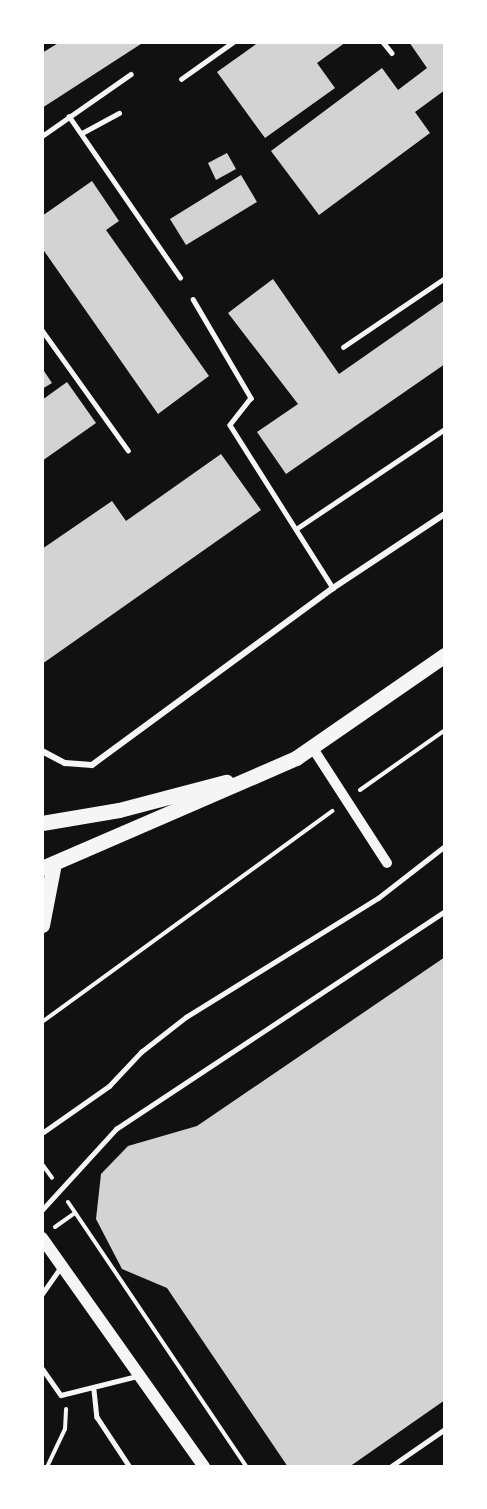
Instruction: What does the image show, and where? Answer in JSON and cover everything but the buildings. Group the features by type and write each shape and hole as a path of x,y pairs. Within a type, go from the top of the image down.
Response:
{"main road":[{"path":"42,925 48,865 264,773 312,747 445,655"},
{"path":"42,823 119,810 264,773"},
{"path":"46,1234 62,1266 204,1467"}],"street":[{"path":"42,751 65,763 92,765 333,588 445,514"},
{"path":"312,747 387,863"}],"lane":[{"path":"181,79 233,42"},
{"path":"383,42 392,53"},
{"path":"42,136 131,75"},
{"path":"82,133 119,113"},
{"path":"69,116 180,277"},
{"path":"343,347 445,278"},
{"path":"193,299 251,398 230,425 333,588"},
{"path":"42,330 128,450"},
{"path":"296,529 445,429"},
{"path":"42,1133 109,1086 141,1052 186,1017 378,898 445,846"},
{"path":"42,1210 116,1129 445,911"},
{"path":"42,1294 62,1266"},
{"path":"42,1368 61,1395 94,1390 138,1376"},
{"path":"94,1390 97,1417 130,1467"},
{"path":"390,1467 445,1429"}],"path":[{"path":"42,1022 445,730"},
{"path":"42,1164 247,1467"},
{"path":"46,1234 75,1213"},
{"path":"47,1467 65,1429 67,1404"}]}
